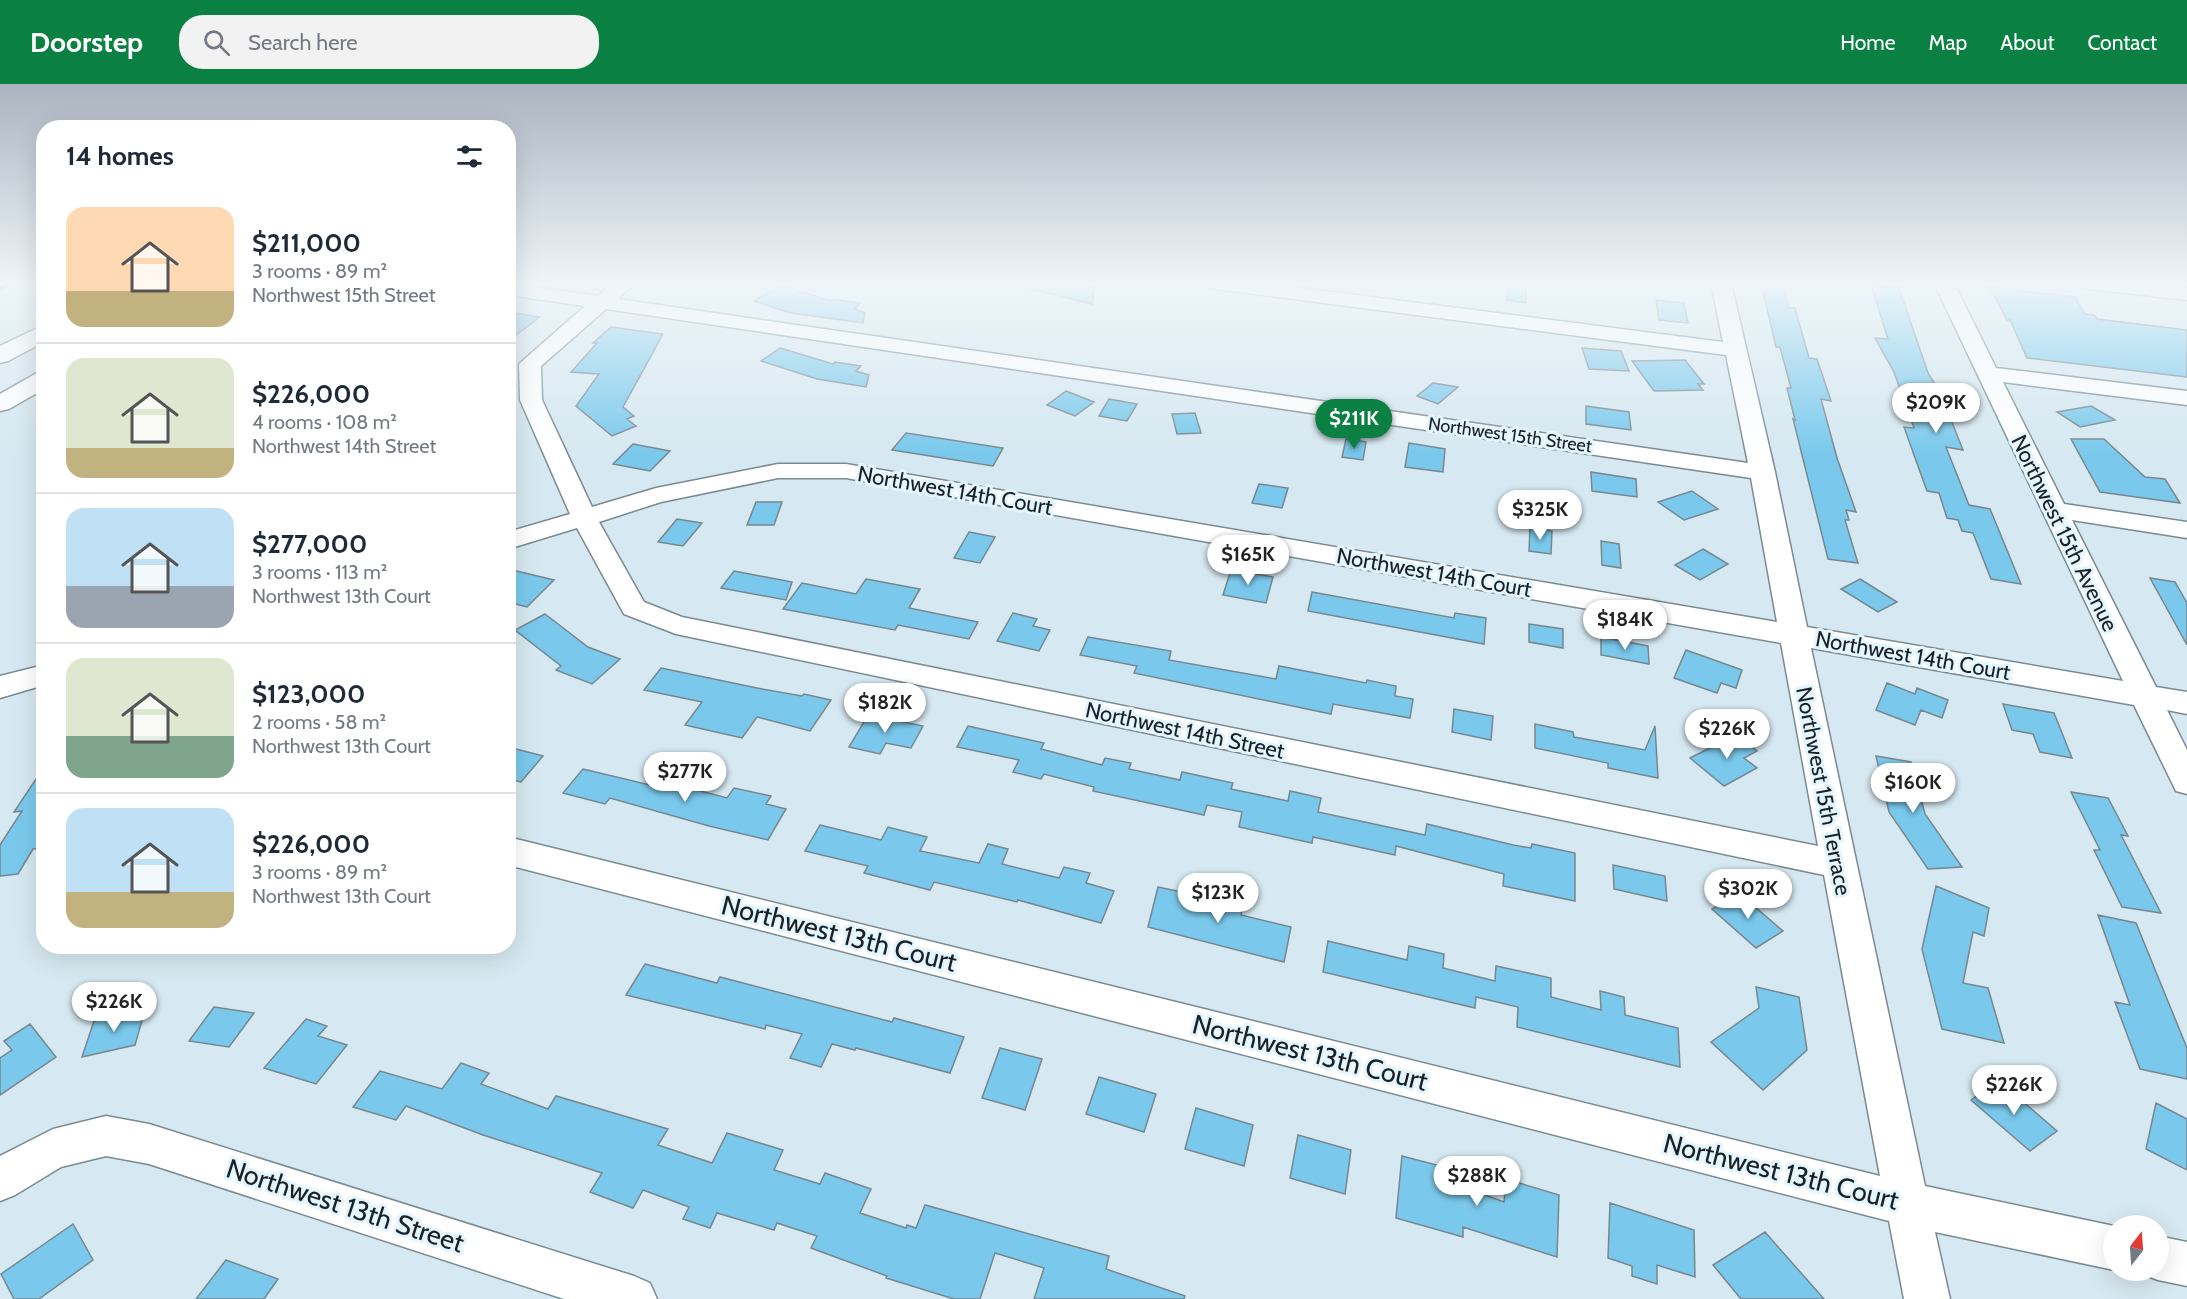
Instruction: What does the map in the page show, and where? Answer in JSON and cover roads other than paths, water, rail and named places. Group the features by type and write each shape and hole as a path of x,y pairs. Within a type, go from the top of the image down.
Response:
{"highway":[{"path":"0,356 30,340"},
{"path":"0,379 36,359"},
{"path":"0,404 36,384"}],"street":[{"name":"Northwest 14th Street","path":"558,340 530,364 531,400 585,519 634,608 676,625 1838,864"},
{"name":"Northwest 15th Street","path":"853,340 1762,472"},
{"path":"1653,340 1733,350"},
{"name":"Northwest 15th Terrace","path":"1731,340 1762,472 1838,864 1927,1299"},
{"name":"Northwest 15th Avenue","path":"1971,340 2187,782"},
{"path":"1987,373 2187,398"},
{"name":"Northwest 14th Court","path":"516,539 656,496 778,471 846,471 2187,703"},
{"path":"2054,510 2187,530"},
{"path":"0,687 36,677"},
{"name":"Northwest 13th Court","path":"516,852 1906,1204 2103,1246"},
{"name":"Northwest 13th Street","path":"0,1180 53,1149 106,1136 149,1144 634,1299"},
{"path":"2169,1260 2187,1264"}]}
